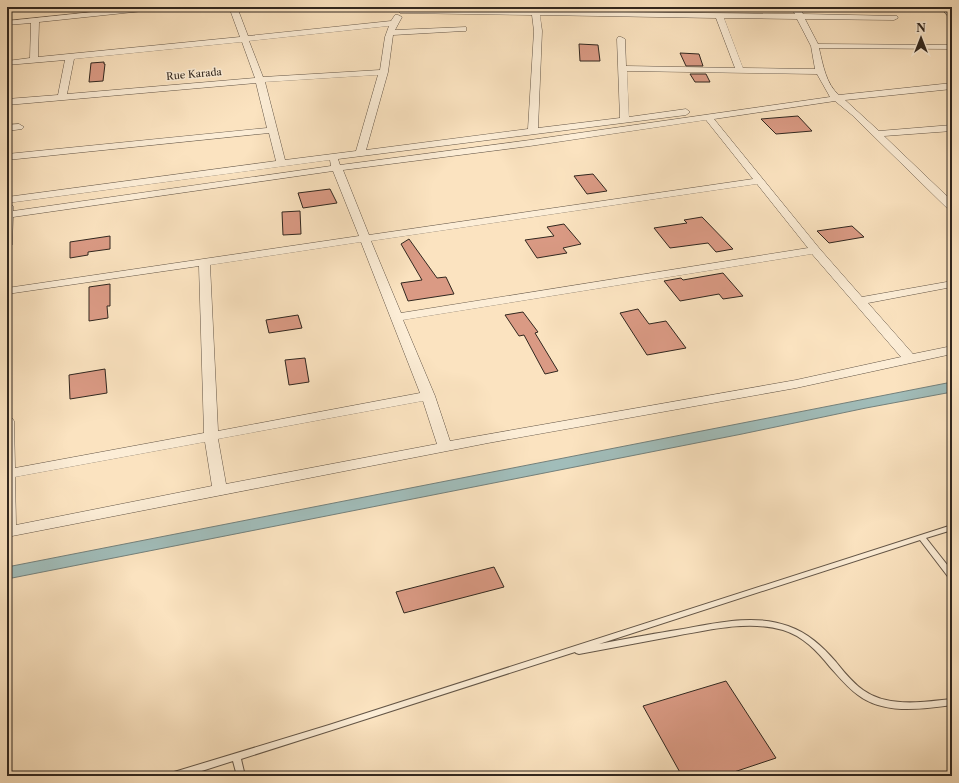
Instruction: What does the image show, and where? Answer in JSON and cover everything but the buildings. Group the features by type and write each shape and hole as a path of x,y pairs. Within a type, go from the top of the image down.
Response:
{"street":[{"path":"7,23 162,7"},
{"path":"233,7 260,80 281,163"},
{"path":"795,7 815,46 820,72 835,96 952,207"},
{"path":"944,7 952,15"},
{"path":"360,154 384,72 393,23 404,9 669,10 719,15 894,18"},
{"path":"533,131 538,31 535,9"},
{"path":"719,15 740,70"},
{"path":"34,60 36,20"},
{"path":"7,63 393,23"},
{"path":"390,33 463,28"},
{"path":"621,39 625,120"},
{"path":"815,46 952,47"},
{"path":"62,97 70,57"},
{"path":"623,68 820,72"},
{"name":"Rue Karada","path":"7,102 260,80 384,72"},
{"path":"7,208 334,163 709,118 835,96 952,78"},
{"path":"7,208 281,163 334,163 360,154 533,131 835,96 952,86"},
{"path":"709,118 758,181 815,250 909,358"},
{"path":"7,128 19,127"},
{"path":"876,134 952,128"},
{"path":"7,157 272,130"},
{"path":"334,163 366,239 428,396 445,446"},
{"path":"7,291 758,181"},
{"path":"7,208 7,246"},
{"path":"397,317 815,250"},
{"path":"204,262 211,436 220,491"},
{"path":"860,301 952,284"},
{"path":"7,421 8,532 445,446 810,381 909,358 952,350"},
{"path":"7,474 428,396"}],"lane":[{"path":"174,776 952,527"},
{"path":"922,537 952,576"},
{"path":"550,656 631,640 708,628 742,624 768,624 785,627 805,635 821,649 852,685 868,697 890,704 913,706 952,702"},
{"path":"236,757 241,776"}],"water":[{"path":"952,382 952,392 7,579 7,567"}]}
